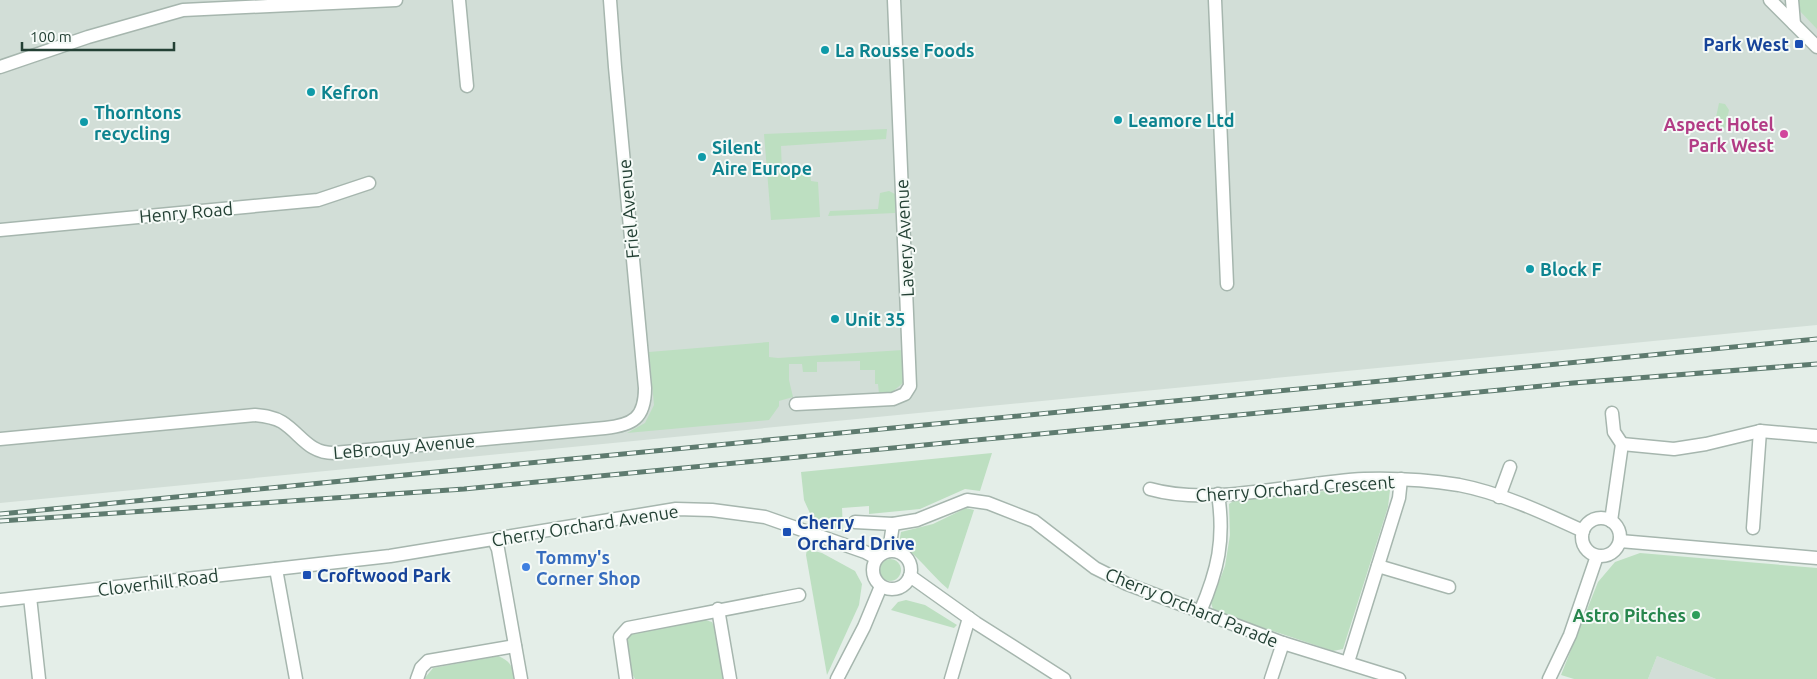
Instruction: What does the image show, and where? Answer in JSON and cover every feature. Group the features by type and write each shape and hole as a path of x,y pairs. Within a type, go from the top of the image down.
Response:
{"street":[{"path":"0,67 49,49 172,12 396,0"},
{"path":"459,0 467,86"},
{"name":"Friel Avenue","path":"610,0 645,388 645,402 638,417"},
{"name":"Lavery Avenue","path":"796,404 893,399 905,394 910,386 894,0"},
{"path":"1215,0 1227,284"},
{"path":"1770,0 1817,46"},
{"path":"1792,0 1794,24"},
{"name":"Henry Road","path":"0,230 318,200 369,183"},
{"path":"1611,521 1622,444 1614,432 1612,413"},
{"name":"LeBroquy Avenue","path":"0,440 255,415 271,417 282,422 314,449 334,453 605,428 620,426 638,417"},
{"path":"1622,444 1674,449 1760,430 1817,436"},
{"path":"1753,528 1760,430"},
{"path":"1499,497 1510,467"},
{"name":"Cherry Orchard Crescent","path":"1150,489 1177,495 1218,494 1363,480 1401,480 1459,485 1499,497 1583,531"},
{"path":"1348,662 1399,498 1401,480"},
{"path":"1200,612 1215,576 1220,552 1221,521 1218,494"},
{"name":"Cherry Orchard Parade","path":"855,522 893,524 917,520 967,500 988,503 1013,512 1046,528 1080,558 1107,575 1283,643 1399,679"},
{"name":"Cherry Orchard Avenue","path":"317,564 390,556 494,540 655,511 712,510 736,512 781,522 865,552 876,558"},
{"path":"1594,519 1611,521 1618,530 1620,541 1614,551 1603,556 1596,556 1586,549 1583,544 1583,531 1594,519"},
{"path":"889,551 893,524"},
{"path":"494,540 498,549 521,679"},
{"path":"1620,541 1817,558"},
{"path":"889,551 897,551 907,558 911,570 907,581 898,588 881,586 873,573 876,558 889,551"},
{"path":"1549,679 1570,635 1596,556"},
{"name":"Cloverhill Road","path":"0,600 317,564"},
{"path":"1378,566 1449,587"},
{"path":"276,568 296,679"},
{"path":"910,576 969,618 1064,679"},
{"path":"838,679 864,627 881,586"},
{"path":"626,679 620,638 628,628 718,609 799,595"},
{"path":"30,597 39,679"},
{"path":"718,609 730,679"},
{"path":"951,679 969,618"},
{"path":"1271,679 1283,643"},
{"path":"418,679 421,668 428,661 515,646"}],"shaded area":[{"name":"Park West","path":"0,0 1817,0 1817,325 0,503"},
{"path":"1657,656 1716,679 1648,679"}],"green space":[{"path":"1796,0 1817,0 1817,29 1797,8"},
{"path":"1719,103 1725,104 1729,110 1725,128 1720,131 1714,127"},
{"path":"887,129 886,139 781,146 782,173 810,172 811,181 818,182 820,217 771,220 764,134"},
{"path":"889,191 895,194 895,213 828,216 830,211 878,209 880,193"},
{"path":"769,342 769,357 778,358 903,350 903,383 891,393 879,394 878,384 875,384 875,370 860,370 860,361 817,362 817,372 803,372 802,364 789,364 789,380 793,397 779,401 779,406 769,420 627,433 645,423 654,405 649,352"},
{"path":"992,453 980,491 965,489 920,509 869,514 869,506 842,508 843,531 813,520 804,500 801,472"},
{"path":"1355,488 1387,488 1390,490 1388,507 1343,649 1333,651 1228,616 1213,609 1211,603 1225,566 1230,535 1229,504 1235,500"},
{"path":"966,508 974,510 948,589 912,553 899,543 901,532 933,524"},
{"path":"807,549 822,553 855,571 862,584 859,605 827,675 806,555"},
{"path":"1640,553 1817,568 1817,679 1716,679 1657,656 1648,679 1574,679 1561,675 1598,582 1615,562"},
{"path":"890,559 898,562 901,570 898,578 890,581 882,578 879,570 882,562"},
{"path":"906,600 925,605 957,625 954,628 891,610 898,602"},
{"path":"702,619 712,622 717,632 725,679 635,679 631,672 625,643 630,635 637,630"},
{"path":"498,656 510,664 515,679 424,679 433,668"}],"railway":[{"path":"0,514 1817,339"},
{"path":"0,521 464,489 1573,383 1817,364"}],"place":[{"name":"Park West","path":"1799,44"},
{"name":"La Rousse Foods","path":"825,50"},
{"name":"Kefron","path":"311,92"},
{"name":"Leamore Ltd","path":"1118,120"},
{"name":"Thorntons recycling","path":"84,122"},
{"name":"Aspect Hotel Park West","path":"1784,134"},
{"name":"Silent Aire Europe","path":"702,157"},
{"name":"Block F","path":"1530,269"},
{"name":"Unit 35","path":"835,319"},
{"name":"Cherry Orchard Drive","path":"787,532"},
{"name":"Tommy's Corner Shop","path":"526,567"},
{"name":"Croftwood Park","path":"307,575"},
{"name":"Astro Pitches","path":"1696,615"}]}
